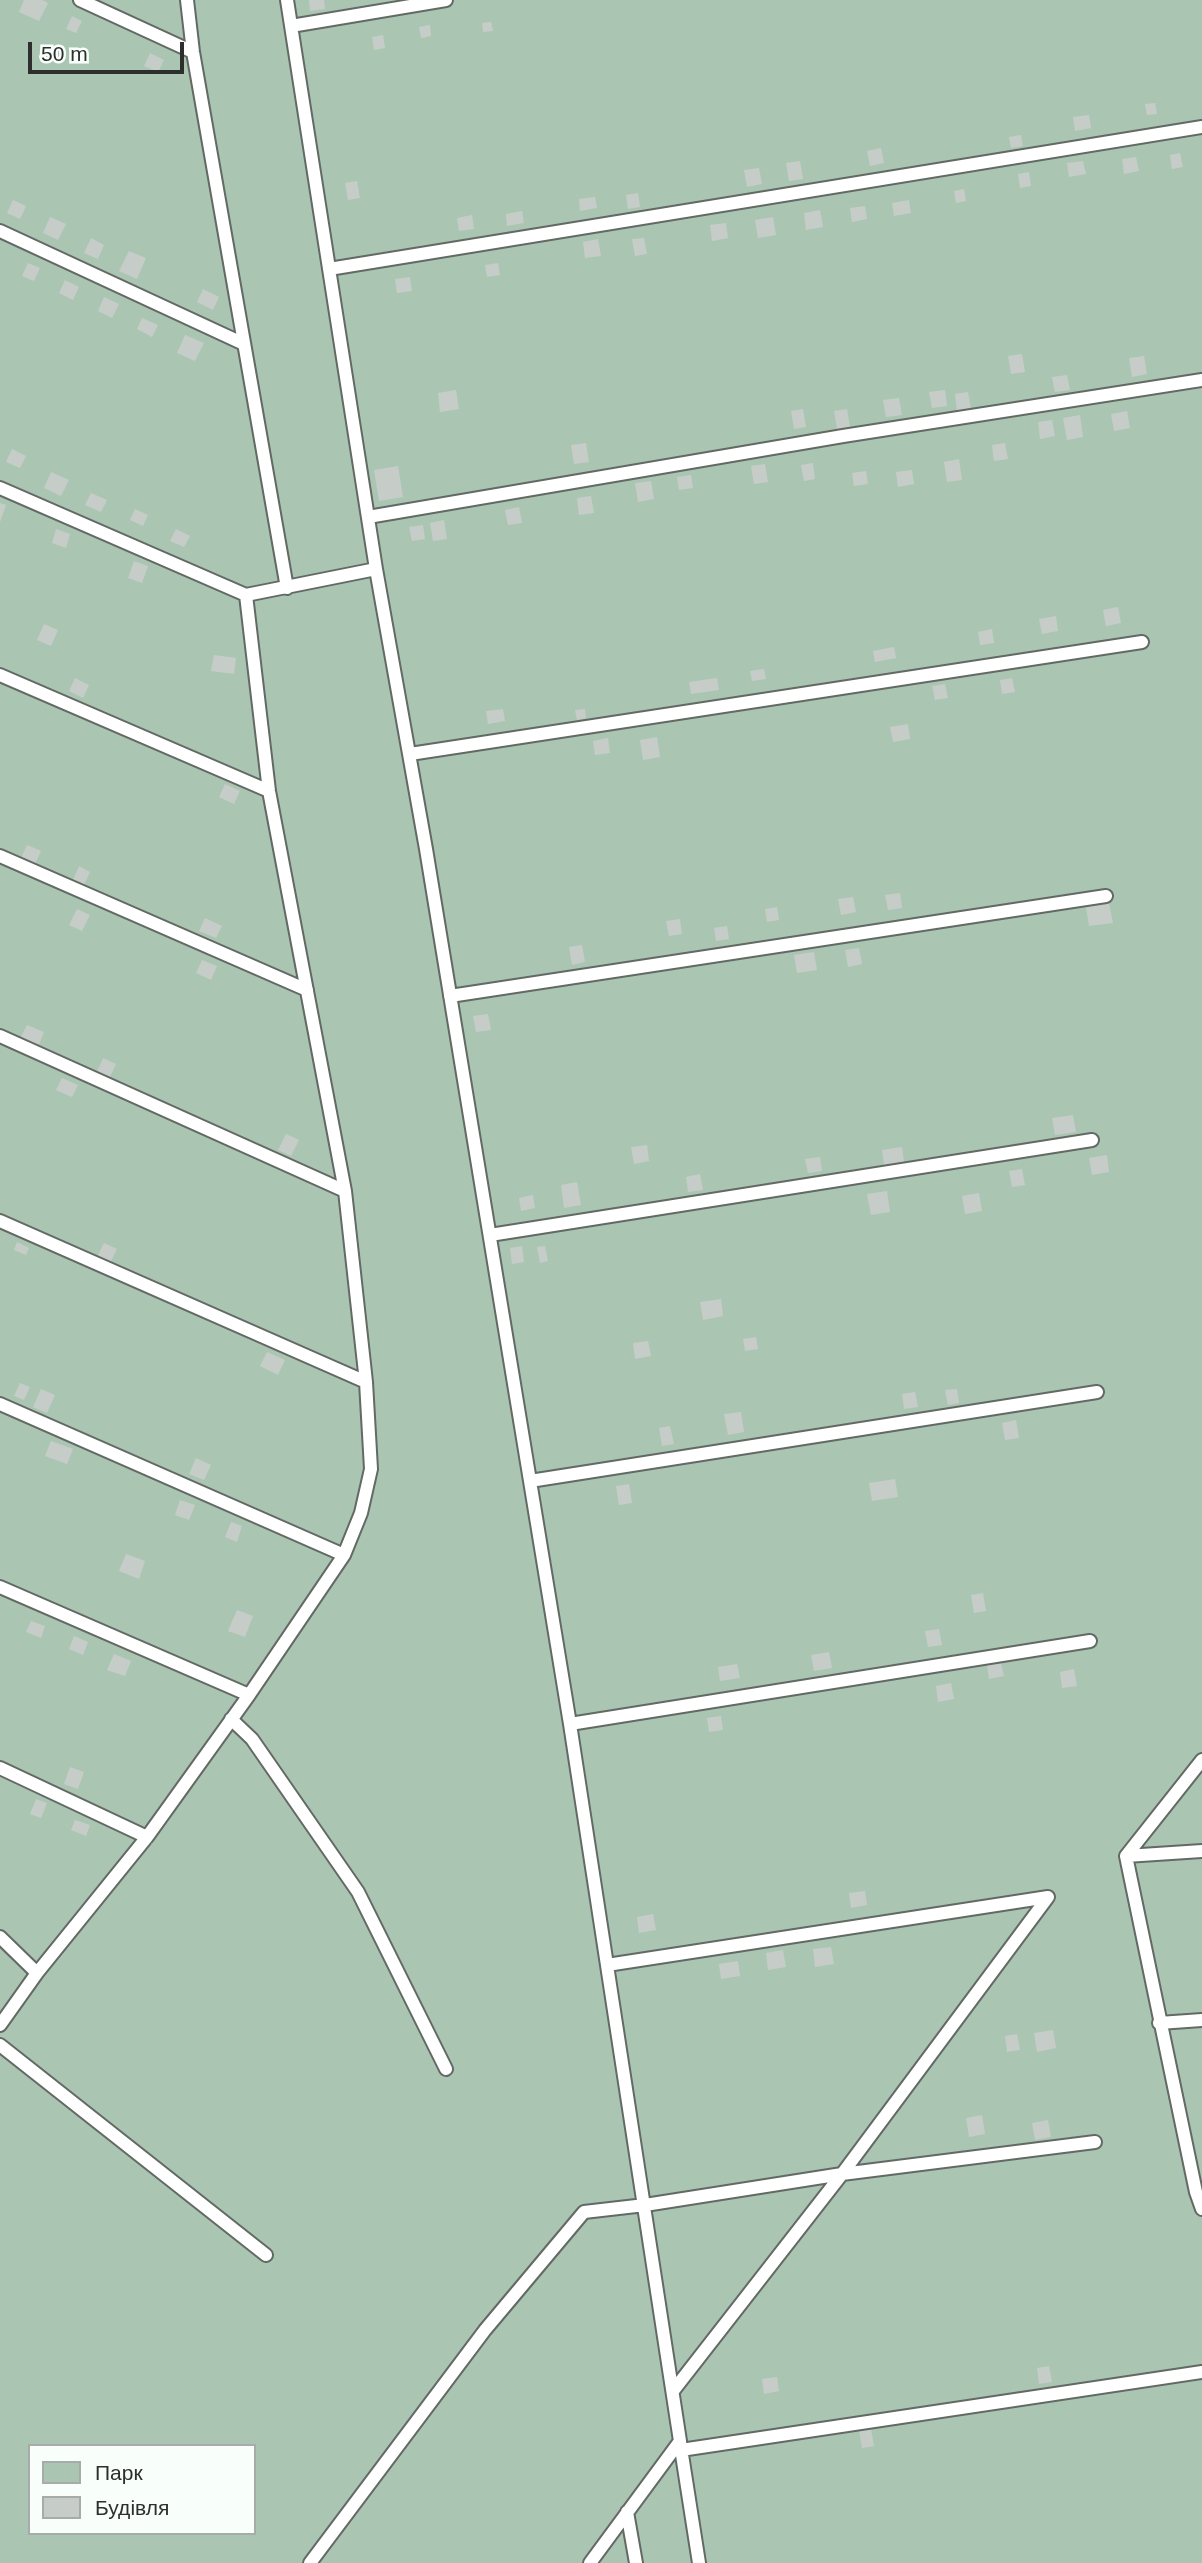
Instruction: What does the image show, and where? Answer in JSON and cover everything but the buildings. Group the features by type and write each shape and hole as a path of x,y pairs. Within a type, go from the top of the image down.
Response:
{"lane":[{"path":"80,0 193,52"},
{"path":"187,0 193,52 287,588"},
{"path":"287,0 376,569 410,754 570,1724 699,2563"},
{"path":"291,26 446,0"},
{"path":"329,268 1202,127"},
{"path":"0,231 244,344"},
{"path":"368,517 843,436 1202,380"},
{"path":"0,488 246,595 376,569"},
{"path":"0,2025 37,1973 147,1837 249,1695 344,1555 361,1513 371,1469 366,1382 345,1191 270,791 246,595"},
{"path":"410,754 1142,642"},
{"path":"0,675 270,791"},
{"path":"0,856 307,989"},
{"path":"450,996 1106,896"},
{"path":"0,1037 345,1191"},
{"path":"490,1235 1092,1140"},
{"path":"0,1221 366,1382"},
{"path":"530,1481 1097,1392"},
{"path":"0,1404 344,1555"},
{"path":"0,1587 249,1695"},
{"path":"570,1724 1090,1641"},
{"path":"231,1719 252,1739 358,1892 446,2069"},
{"path":"1202,1760 1126,1856 1159,2023 1202,2209"},
{"path":"0,1768 147,1837"},
{"path":"1126,1856 1202,1851"},
{"path":"607,1965 1048,1897 842,2174 673,2391"},
{"path":"0,1937 37,1973"},
{"path":"1159,2023 1202,2020"},
{"path":"0,2045 266,2255"},
{"path":"310,2563 485,2330 584,2212 842,2174 1095,2142"},
{"path":"590,2563 681,2445 1202,2372"},
{"path":"627,2512 636,2563"}],"green space":[{"path":"0,0 1202,0 1202,2563 0,2563"}]}
